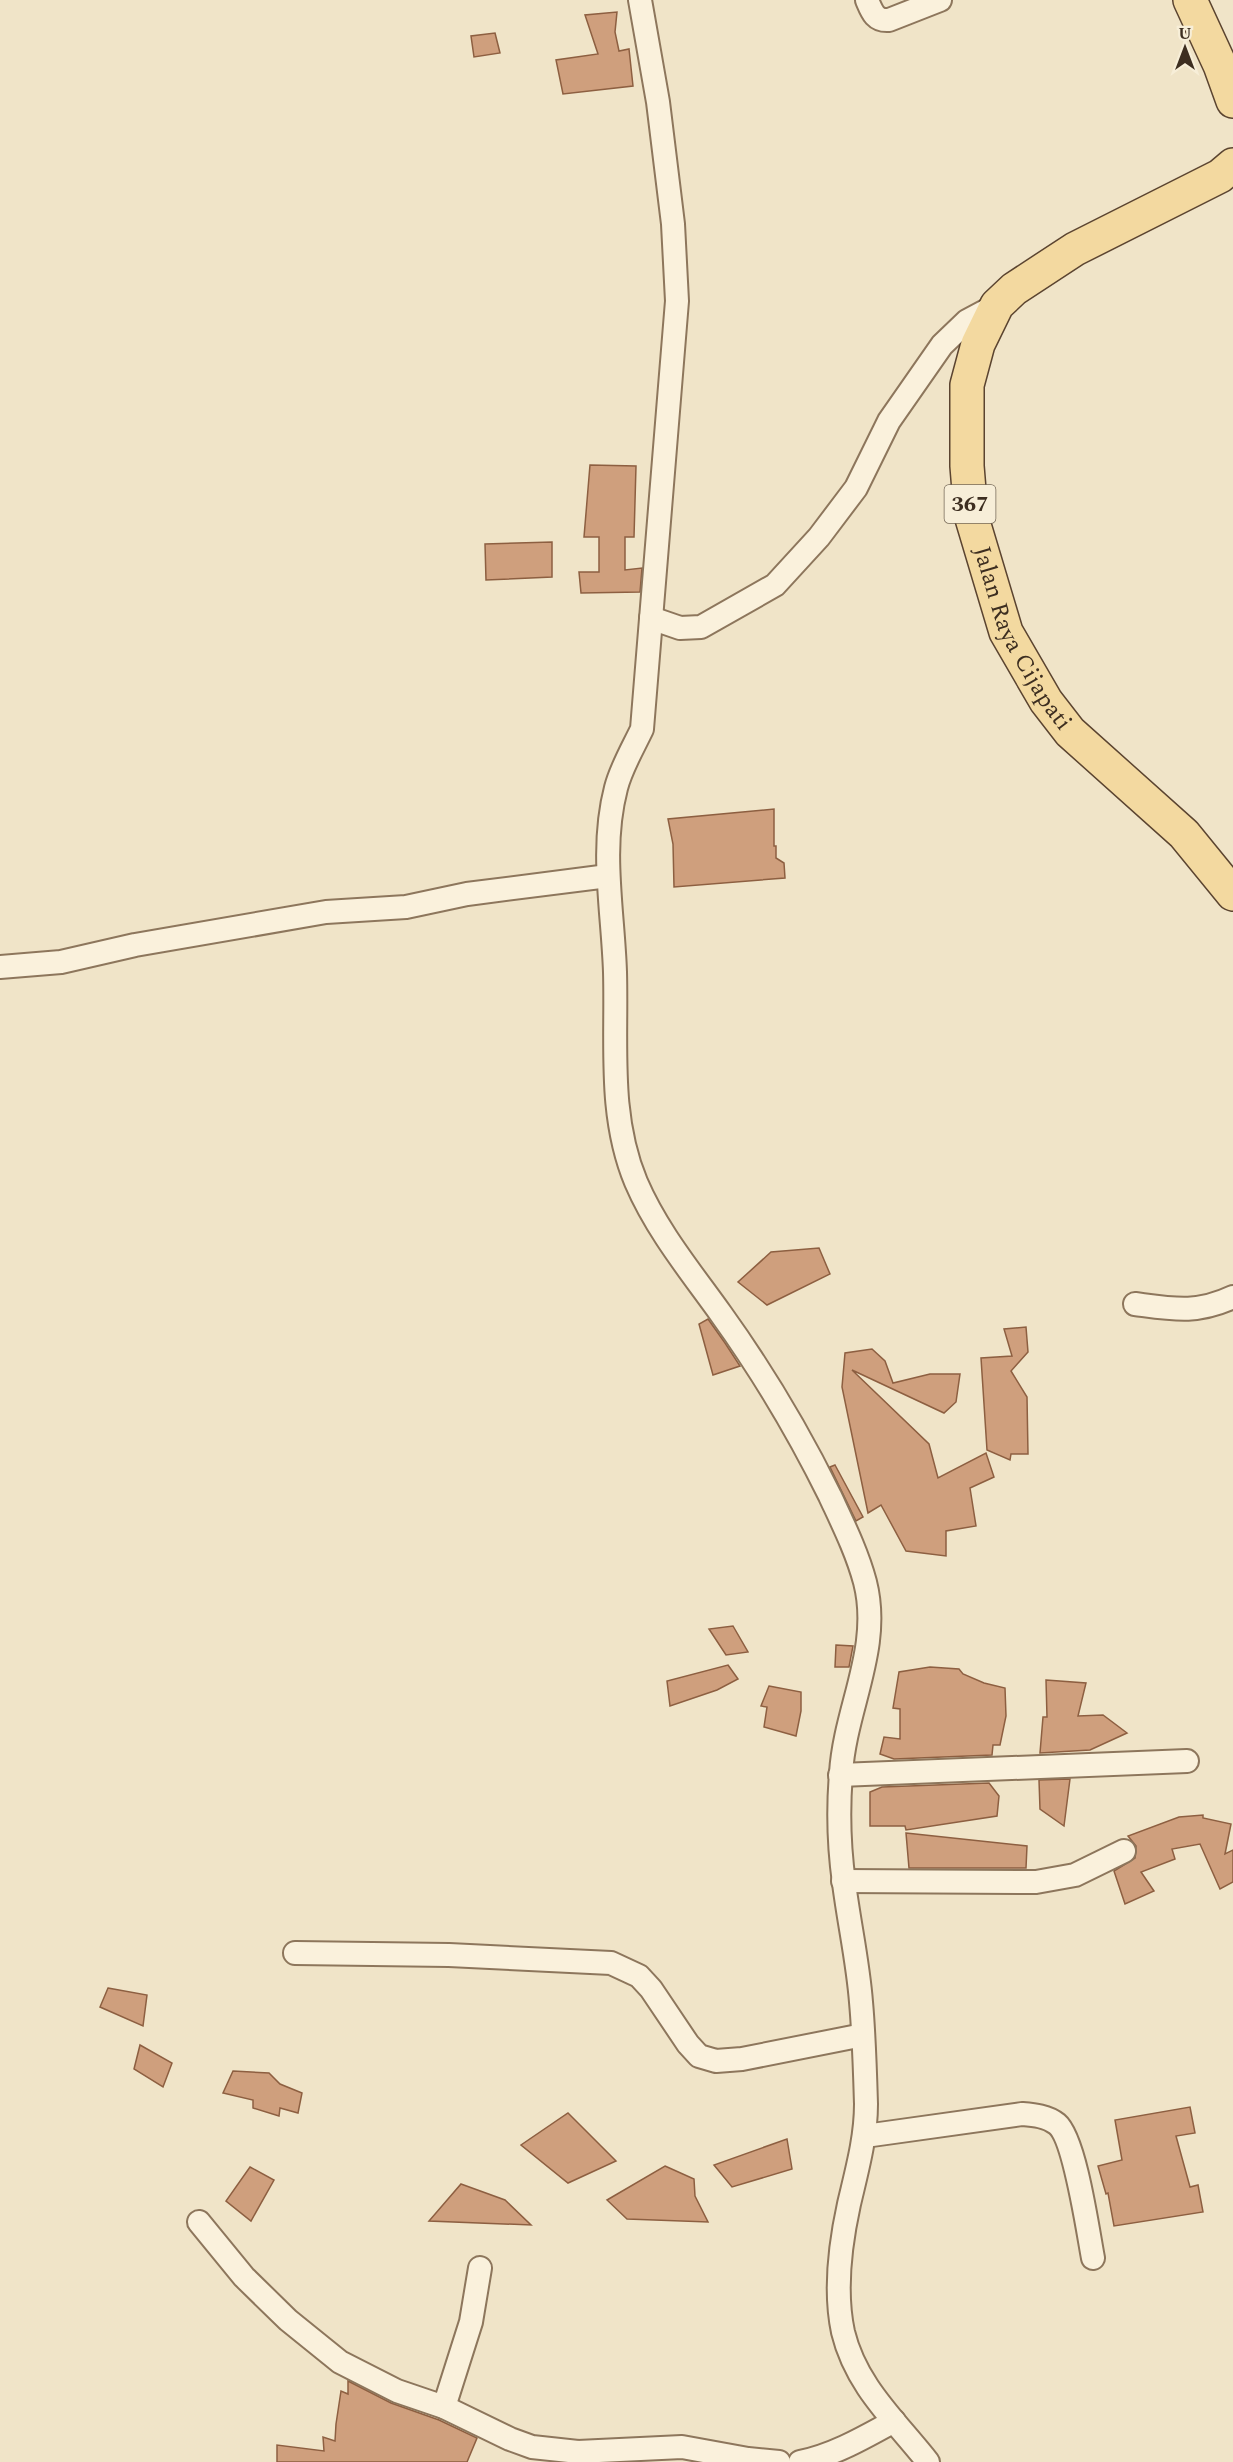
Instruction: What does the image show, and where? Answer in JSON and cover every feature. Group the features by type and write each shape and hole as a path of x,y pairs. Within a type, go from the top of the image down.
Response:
{"main road":[{"path":"1190,0 1220,65 1233,101"},
{"name":"Jalan Raya Cijapati","path":"1233,165 1220,176 1075,249 1014,289 997,305 978,344 967,385 966,466 971,515 1006,632 1046,701 1070,732 1184,834 1233,894"}],"street":[{"path":"640,0 658,102 673,224 677,301 642,729 616,786 609,830 608,876 615,973 617,1102 621,1131 637,1183 662,1231 744,1348 808,1452 854,1549 865,1583 869,1607 866,1656 842,1753 839,1840 861,2002 866,2106 865,2136 847,2212 840,2260 839,2303 850,2355 879,2405 928,2462"},
{"path":"867,0 876,18 882,21 940,0"},
{"path":"651,618 680,628 701,627 775,585 819,537 856,488 889,421 942,345 967,321 997,305"},
{"path":"0,967 61,962 135,945 326,912 406,907 467,894 608,876"},
{"path":"1135,1304 1180,1310 1212,1306 1233,1297"},
{"path":"840,1775 1187,1761"},
{"path":"843,1881 1036,1882 1075,1875 1124,1851"},
{"path":"295,1953 449,1955 611,1963 639,1976 651,1989 688,2044 699,2056 708,2060 742,2059 863,2035"},
{"path":"865,2136 1022,2114 1052,2121 1058,2125 1070,2147 1093,2258"},
{"path":"199,2222 244,2277 322,2349 340,2362 374,2380 444,2407 486,2428 532,2447 579,2452 683,2455 779,2462"},
{"path":"444,2407 471,2322 480,2268"},
{"path":"800,2462 846,2447 894,2421"}],"building":[{"path":"617,12 615,32 619,51 629,49 633,86 563,94 556,60 598,54 585,15"},
{"path":"495,33 500,53 474,57 471,36"},
{"path":"590,465 636,466 634,537 625,537 625,570 642,568 640,592 581,593 579,572 599,572 599,537 584,537"},
{"path":"552,542 552,577 486,580 485,544"},
{"path":"774,809 774,846 776,846 776,858 784,863 785,878 674,887 673,844 668,819"},
{"path":"819,1248 830,1274 767,1305 738,1282 771,1252"},
{"path":"708,1319 740,1366 713,1375 699,1324"},
{"path":"1026,1327 1028,1352 1011,1371 1027,1397 1028,1454 1011,1454 1010,1460 987,1450 981,1358 1012,1356 1004,1329"},
{"path":"872,1349 885,1361 893,1383 930,1374 960,1374 956,1402 944,1413 852,1370 929,1444 938,1478 986,1453 994,1477 970,1488 976,1526 946,1531 946,1556 906,1551 881,1505 868,1513 842,1387 845,1353"},
{"path":"835,1465 863,1517 856,1521 830,1467"},
{"path":"733,1626 748,1652 726,1655 709,1629"},
{"path":"836,1645 853,1646 849,1667 835,1667"},
{"path":"728,1665 738,1679 717,1690 670,1706 667,1681"},
{"path":"930,1667 959,1669 963,1674 984,1683 1005,1688 1006,1716 1000,1745 993,1745 992,1755 894,1759 880,1754 884,1737 900,1739 900,1709 893,1708 899,1672"},
{"path":"1046,1680 1086,1683 1078,1716 1103,1715 1127,1733 1090,1750 1040,1753 1043,1717 1047,1717"},
{"path":"769,1686 801,1692 801,1711 796,1736 764,1727 767,1707 761,1706"},
{"path":"1070,1779 1064,1826 1040,1809 1039,1780"},
{"path":"989,1783 999,1796 997,1816 906,1830 905,1826 870,1826 870,1792 882,1787"},
{"path":"1203,1815 1203,1818 1231,1824 1225,1854 1233,1850 1233,1882 1220,1889 1200,1844 1172,1849 1175,1859 1141,1872 1154,1891 1125,1904 1114,1871 1135,1858 1136,1846 1128,1836 1179,1817"},
{"path":"906,1833 1027,1846 1026,1868 909,1868"},
{"path":"108,1988 147,1995 143,2026 100,2007"},
{"path":"140,2045 172,2063 163,2087 134,2069"},
{"path":"233,2071 269,2073 280,2084 302,2093 298,2113 280,2108 279,2116 253,2108 253,2100 223,2093"},
{"path":"1190,2107 1195,2133 1176,2136 1190,2187 1198,2185 1203,2212 1114,2226 1108,2193 1106,2194 1098,2166 1122,2160 1115,2120"},
{"path":"568,2113 616,2161 568,2183 521,2145"},
{"path":"787,2139 792,2169 732,2187 714,2165"},
{"path":"665,2166 694,2179 695,2196 708,2222 627,2219 607,2200"},
{"path":"250,2167 274,2180 251,2221 226,2201"},
{"path":"461,2184 505,2200 531,2225 429,2221"},
{"path":"348,2381 391,2403 439,2420 477,2438 467,2462 277,2462 277,2445 324,2451 323,2437 335,2441 341,2391 348,2394"}]}
